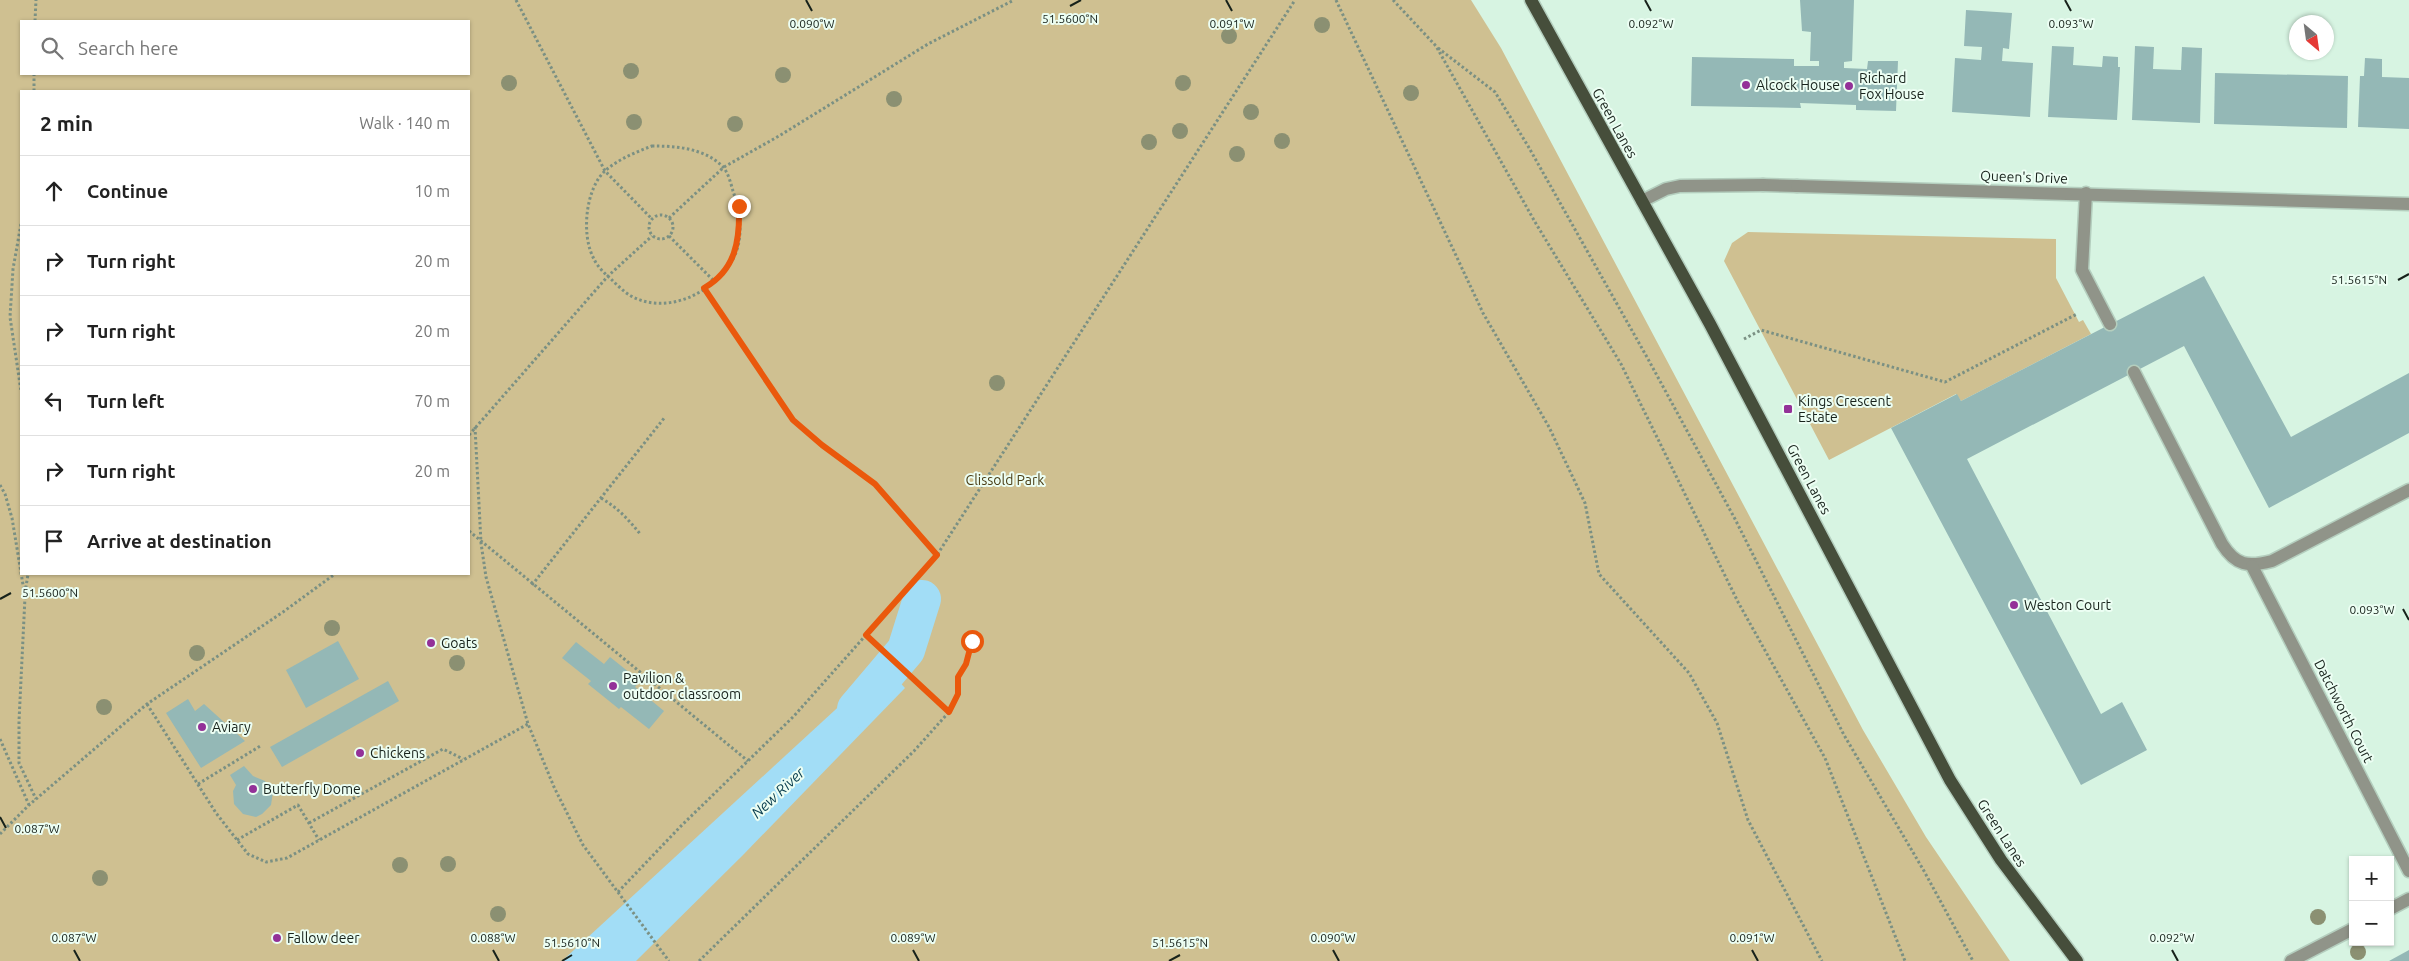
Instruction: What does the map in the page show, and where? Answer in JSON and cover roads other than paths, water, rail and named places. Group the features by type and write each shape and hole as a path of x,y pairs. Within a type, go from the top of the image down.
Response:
{"main road":[{"name":"Green Lanes","path":"1531,0 1724,350 1950,780 2001,860 2077,961"}],"street":[{"name":"Queen's Drive","path":"1642,201 1666,189 1680,186 1763,185 2409,204"},
{"path":"2086,194 2082,270 2110,324"},
{"path":"2134,372 2222,544 2229,554 2239,562 2252,566 2287,555 2409,490"},
{"name":"Datchworth Court","path":"2252,566 2409,871"},
{"path":"2394,907 2409,899"},
{"path":"2291,961 2349,931"}],"water":[{"path":"884,665 905,688 743,855 636,961 562,961"}],"waterway":[{"name":"New River","path":"856,709 906,650 922,599"}],"place":[{"name":"Alcock House","path":"1746,85"},
{"name":"Richard Fox House","path":"1849,86"},
{"name":"Kings Crescent Estate","path":"1788,409"},
{"name":"Weston Court","path":"2014,605"},
{"name":"Goats","path":"431,643"},
{"name":"Pavilion & outdoor classroom","path":"613,686"},
{"name":"Aviary","path":"202,727"},
{"name":"Chickens","path":"360,753"},
{"name":"Butterfly Dome","path":"253,789"},
{"name":"Fallow deer","path":"277,938"}],"park label":[{"name":"Clissold Park","path":"1005,480"}]}
